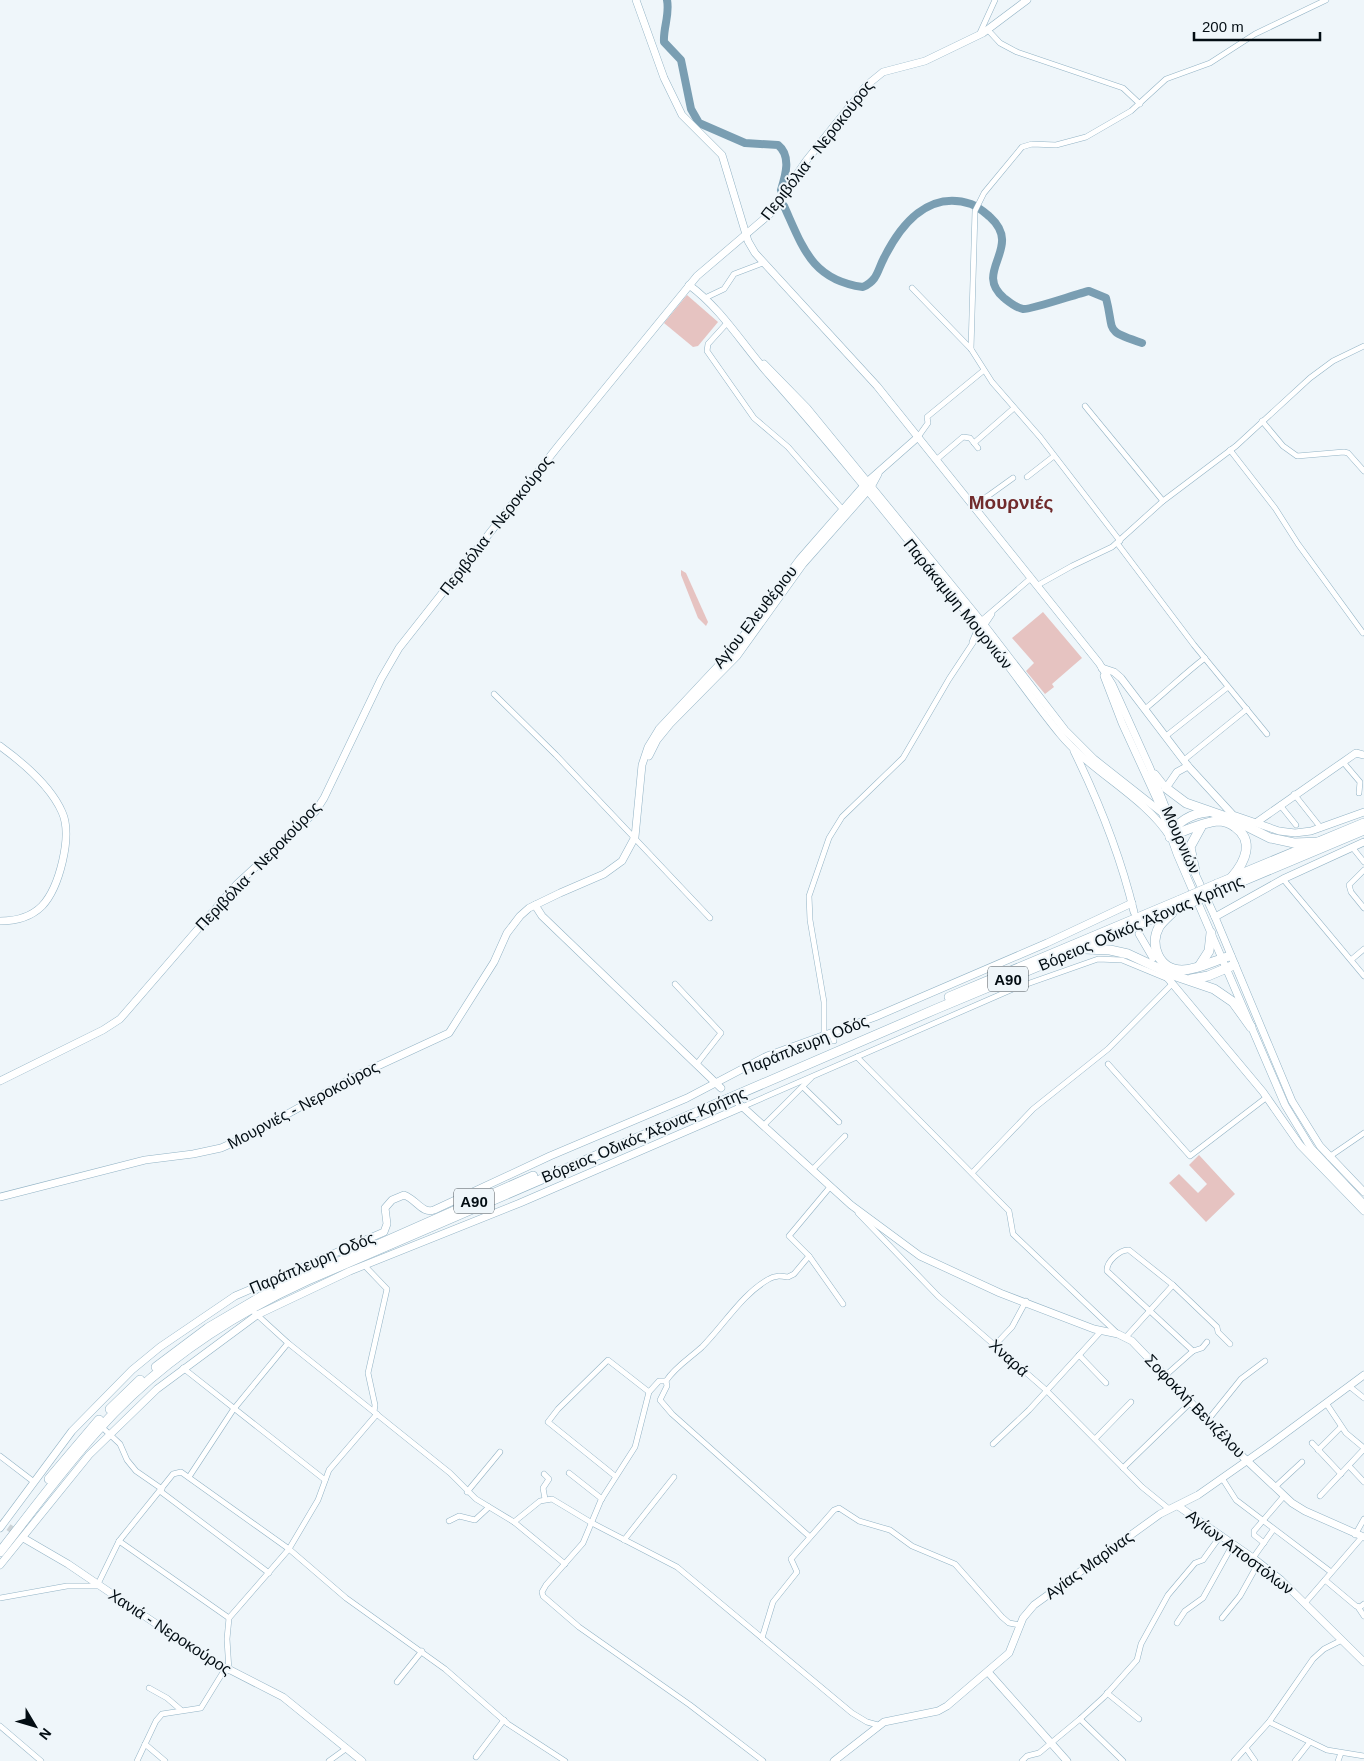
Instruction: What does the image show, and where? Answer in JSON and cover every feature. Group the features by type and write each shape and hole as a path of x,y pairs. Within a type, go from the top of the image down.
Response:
{"highway":[{"path":"1166,788 1186,803 1281,842 1320,842"},
{"path":"1173,833 1183,820 1199,813 1211,812"},
{"path":"1167,817 1183,820"},
{"path":"1173,833 1218,821 1227,822 1243,835 1246,843 1246,857 1230,879"},
{"name":"Βόρειος Οδικός Άξονας Κρήτης","path":"1218,888 1230,879 1364,823"},
{"path":"1195,871 1190,847 1201,827"},
{"name":"Βόρειος Οδικός Άξονας Κρήτης","path":"0,1542 71,1451 94,1425 128,1392 170,1355 208,1328 255,1299 435,1218 976,985 1364,830"},
{"name":"Βόρειος Οδικός Άξονας Κρήτης","path":"0,1552 76,1455 115,1412 182,1354 251,1308 308,1280 918,1016 1175,909 1182,903"},
{"path":"1175,909 1159,927 1155,939 1156,951 1163,963 1173,969 1184,970 1228,962"},
{"path":"1198,967 1209,951 1211,933"},
{"path":"1080,949 1110,950 1128,954 1214,989 1228,997 1250,1027"},
{"path":"1183,978 1208,976 1228,962"},
{"path":"425,1216 435,1218"},
{"path":"385,1240 390,1231"}],"main road":[{"path":"636,0 664,78 678,108 687,122 722,155 752,248 872,380 1090,649 1102,668 1114,672 1121,678 1186,763 1227,810 1287,833 1301,833 1321,828 1364,812"},
{"name":"Περιβόλια - Νεροκούρος","path":"0,1081 103,1030 120,1019 236,885 315,812 324,798 381,679 399,648 559,445 689,285 705,268 747,234 777,204 806,161 873,79 883,72 925,61 979,35 1027,0"},
{"name":"Παράκαμψη Μουρνιών","path":"689,285 705,298 757,360 870,484 875,497 1092,762 1173,833"},
{"path":"859,499 875,497 870,484 918,437"},
{"name":"Αγίου Ελευθέριου","path":"535,905 613,869 628,852 635,837 640,782 648,747 659,729 732,651 799,560 843,510 870,484"},
{"name":"Αγίου Ελευθέριου","path":"640,782 652,749 663,732 738,653 803,564 870,484"},
{"name":"Παράκαμψη Μουρνιών","path":"982,626 1072,747 1167,817"},
{"name":"Μουρνιών","path":"1102,668 1150,768 1173,833 1195,871 1215,917 1228,962 1292,1101 1307,1128 1329,1156 1364,1192"},
{"name":"Μουρνιών","path":"1102,668 1122,723 1167,817"},
{"path":"0,746 22,765 54,799 62,813 66,831 59,872 46,900 37,910 26,917 0,921"},
{"path":"1072,747 1110,831 1134,912"},
{"path":"1257,822 1294,794 1356,753 1364,755"},
{"path":"1083,772 1092,762"},
{"path":"1150,768 1166,788 1186,763"},
{"path":"1173,833 1211,933 1228,962 1250,1027 1292,1119 1311,1148 1364,1204"},
{"path":"1215,917 1283,879 1364,842"},
{"name":"Παράπλευρη Οδός","path":"0,1528 34,1482 90,1416 149,1356 238,1298 384,1232 387,1224 385,1208 388,1203 398,1197 408,1196 424,1210 434,1210 550,1156 718,1086 767,1056 830,1037 1021,955 1132,903"},
{"path":"535,905 542,916 718,1086"},
{"name":"Μουρνιές - Νεροκούρος","path":"0,1198 145,1160 194,1154 221,1148 246,1137 356,1076 443,1036 453,1029 484,979 512,926 524,912 535,905"},
{"path":"1139,934 1153,958"},
{"path":"1169,980 1266,1096 1300,1145 1364,1211"},
{"path":"1266,1096 1276,1085"},
{"name":"Χναρά","path":"735,1100 851,1205 920,1256 1014,1298"},
{"name":"Παράπλευρη Οδός","path":"0,1565 108,1432 182,1368 256,1314 364,1265 520,1203 742,1107"},
{"name":"Σοφοκλή Βενιζέλου","path":"1014,1298 1101,1331 1126,1337 1166,1375 1284,1496 1305,1511 1360,1536"},
{"name":"Αγίας Μαρίνας","path":"834,1761 878,1725 891,1720 938,1711 947,1706 1012,1650 1025,1613 1034,1605 1169,1509 1178,1506 1222,1478 1364,1375"},
{"name":"Αγίων Αποστόλων","path":"1178,1506 1256,1560 1306,1603 1364,1662"},
{"name":"Χανιά - Νεροκούρος","path":"25,1539 68,1564 97,1586 227,1670 283,1697 362,1761"},
{"path":"988,1672 1067,1761"}],"street":[{"path":"979,35 996,0"},
{"path":"971,349 975,211 978,204 1022,147 1032,144 1056,145 1086,137 1124,116 1166,80 1210,63 1255,34 1326,0"},
{"path":"988,30 1000,43 1017,52 1123,88 1140,104"},
{"path":"705,298 724,289 734,274 764,263"},
{"path":"912,288 971,349 983,371 1054,456 1205,658 1266,734"},
{"path":"727,323 708,346 707,351 754,418 788,447 843,510"},
{"path":"1038,585 1118,542 1163,500 1230,450 1332,361 1364,346"},
{"path":"918,437 928,423 927,417 983,371"},
{"path":"1085,406 1163,500"},
{"path":"974,443 1014,408"},
{"path":"1262,422 1283,446 1297,456 1344,452 1348,453 1364,471"},
{"path":"936,460 964,437 970,438 978,448"},
{"path":"1230,450 1275,508 1298,544 1362,633"},
{"path":"1027,478 1054,456"},
{"path":"971,503 988,496 1013,478"},
{"path":"830,1037 809,902 813,881 829,838 842,817 903,758 982,626 992,614 1031,578"},
{"path":"1145,709 1167,692 1183,674 1205,658"},
{"path":"1166,736 1228,687"},
{"path":"494,694 525,722 710,918"},
{"path":"1186,763 1246,709"},
{"path":"1342,762 1360,782 1359,793"},
{"path":"1294,794 1321,828"},
{"path":"1280,805 1296,825"},
{"path":"1352,847 1364,862"},
{"path":"1364,870 1349,885 1354,898 1364,908"},
{"path":"1283,879 1364,976"},
{"path":"1351,960 1364,949"},
{"path":"742,1107 1013,989 1098,958 1112,958 1130,963 1169,980 1108,1049 1033,1108 972,1173"},
{"path":"675,984 721,1032 720,1037 696,1065"},
{"path":"842,1056 845,1062"},
{"path":"857,1057 1009,1211 1013,1234 1118,1334"},
{"path":"1108,1064 1190,1156 1266,1096"},
{"path":"763,1126 813,1076"},
{"path":"803,1087 840,1122"},
{"path":"1329,1156 1364,1133"},
{"path":"812,1170 845,1136"},
{"path":"830,1186 789,1236 809,1256 844,1304"},
{"name":"Χναρά","path":"851,1205 938,1296 1046,1390 1123,1468 1169,1509"},
{"path":"1193,1351 1106,1271 1109,1263 1122,1250 1128,1250 1172,1285 1217,1327 1218,1332 1230,1344"},
{"path":"809,1256 794,1274 788,1277 776,1276 753,1291 702,1347 673,1372 666,1381 667,1386 660,1400 666,1408 810,1537"},
{"path":"137,1761 159,1716 167,1712 201,1708 227,1670 229,1618 288,1549 318,1500 328,1470 376,1413 368,1373 387,1289 364,1265"},
{"path":"1126,1337 1172,1285"},
{"path":"995,1345 1012,1327 1026,1301"},
{"path":"256,1314 288,1343 450,1473 467,1492 514,1522 565,1564"},
{"path":"993,1444 1101,1331"},
{"path":"1166,1375 1193,1351 1202,1348 1207,1342"},
{"path":"189,1477 234,1410 288,1343"},
{"path":"1078,1355 1106,1382"},
{"path":"615,1476 550,1424 549,1419 608,1360 648,1392"},
{"path":"1208,1420 1242,1378 1265,1361"},
{"path":"182,1368 325,1480"},
{"path":"666,1381 659,1381 648,1392 635,1448 615,1476 602,1499 583,1543 546,1585 542,1592 543,1596 579,1627 690,1705 763,1761"},
{"path":"1349,1386 1364,1398"},
{"path":"1095,1439 1131,1402"},
{"path":"1123,1468 1191,1402"},
{"path":"1320,1496 1364,1449 1341,1427 1326,1403"},
{"path":"1318,1450 1341,1427"},
{"path":"108,1432 120,1444 127,1460 136,1470 269,1573"},
{"path":"1312,1443 1341,1474"},
{"path":"467,1492 500,1452"},
{"path":"0,1456 34,1482"},
{"path":"1275,1487 1302,1462"},
{"path":"1349,1466 1364,1482"},
{"path":"0,1598 68,1586 97,1586 119,1541 176,1472 181,1472 288,1549 341,1593 422,1651 504,1720 565,1761"},
{"path":"544,1474 549,1479 543,1488 544,1499"},
{"path":"570,1474 602,1499"},
{"path":"624,1540 674,1477"},
{"path":"1222,1478 1236,1500 1273,1530 1331,1572"},
{"path":"1264,1543 1254,1532 1284,1496"},
{"path":"514,1522 544,1499 555,1500 592,1523 676,1567 859,1718 878,1725"},
{"path":"449,1521 459,1516 475,1520 489,1506"},
{"path":"762,1638 773,1602 797,1572 791,1559 834,1510 842,1509 859,1520 890,1530 917,1548 955,1564 1005,1620 1020,1625"},
{"path":"1306,1603 1360,1536 1364,1519"},
{"path":"1222,1618 1240,1596 1264,1543 1273,1530"},
{"path":"1022,1761 1027,1756 1039,1753 1107,1694 1137,1660 1141,1644 1171,1591 1195,1563 1203,1560 1221,1536"},
{"path":"119,1541 229,1618"},
{"path":"1177,1623 1185,1611 1203,1598 1233,1544"},
{"path":"1325,1580 1358,1607 1364,1616"},
{"path":"1358,1607 1364,1604"},
{"path":"1234,1761 1269,1722 1313,1659 1324,1649 1342,1640"},
{"path":"397,1682 422,1651"},
{"path":"149,1688 167,1698 181,1710"},
{"path":"1107,1694 1139,1719"},
{"path":"1080,1719 1123,1761"},
{"path":"476,1757 504,1720"},
{"path":"1269,1722 1326,1750 1364,1756"},
{"path":"0,1726 41,1761"},
{"path":"1295,1761 1310,1742"},
{"path":"145,1744 166,1761"},
{"path":"329,1761 347,1748"},
{"path":"1246,1748 1255,1761"},
{"path":"1338,1761 1341,1753"}],"shaded area":[{"path":"687,295 718,322 698,346 693,347 664,323"},
{"path":"681,570 686,573 708,622 706,626 698,618 681,575"},
{"path":"1043,612 1082,658 1052,684 1054,687 1045,694 1026,671 1034,663 1012,638"},
{"path":"1199,1155 1235,1194 1206,1222 1169,1183 1179,1174 1198,1193 1207,1184 1189,1165"}],"waterway":[{"path":"667,0 668,11 664,42 681,60 691,109 699,123 745,143 778,145 785,155 786,161 786,173 781,190"},
{"path":"784,206 811,260 832,277 863,287 872,281 899,233 918,213 929,206 942,202 956,201 971,204 990,217 999,228 1002,239 1001,249 993,278 996,288 1004,298 1013,305 1028,309 1089,291 1106,298 1111,324 1116,332 1142,343"}],"tunnel":[{"path":"0,1521 18,1534"}],"district":[{"name":"Μουρνιές","path":"1011,502"}]}
